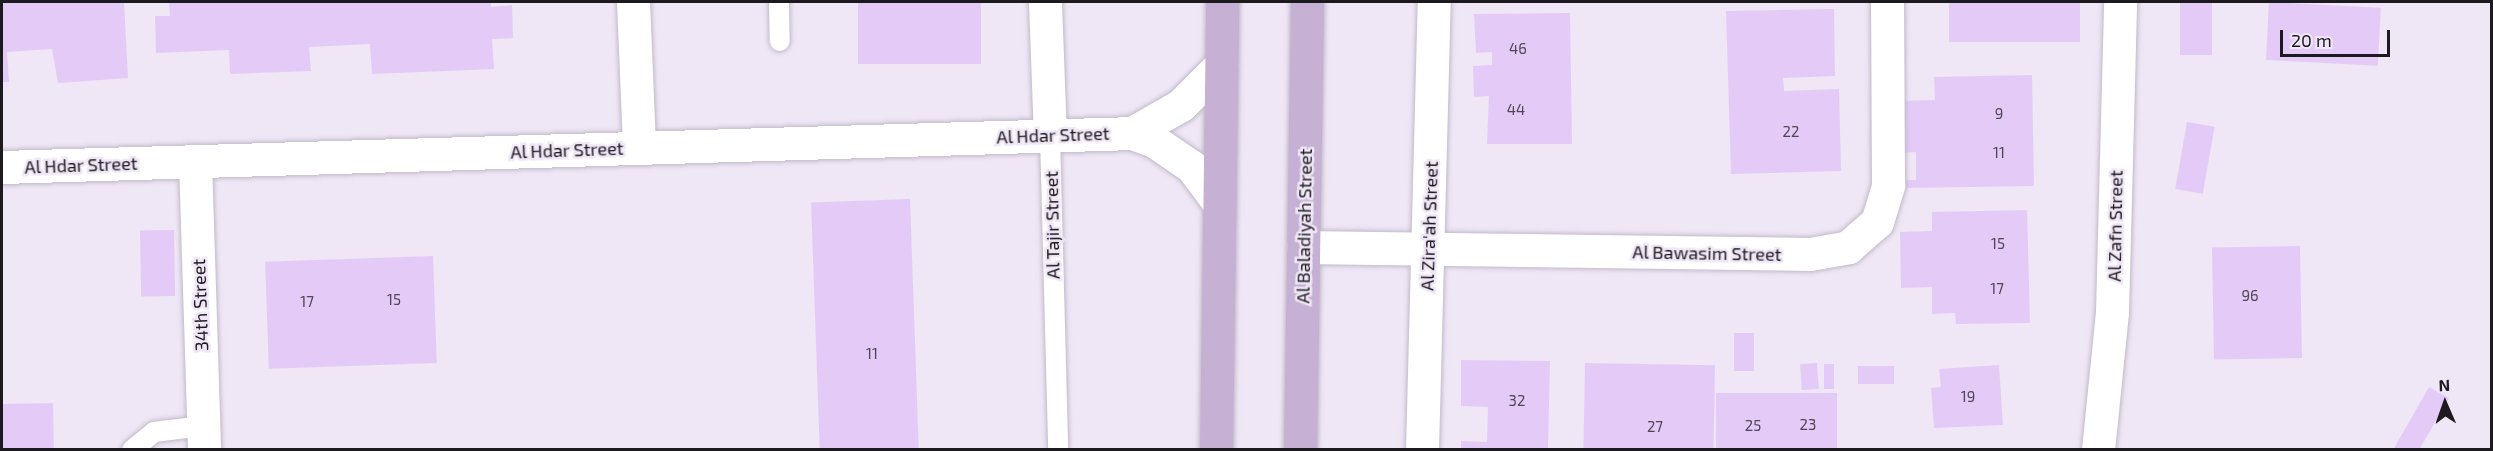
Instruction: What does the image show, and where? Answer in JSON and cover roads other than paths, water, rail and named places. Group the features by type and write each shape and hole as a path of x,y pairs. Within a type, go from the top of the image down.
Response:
{"main road":[{"path":"1216,450 1222,2"},
{"name":"Al Baladiyah Street","path":"1300,450 1307,2"}],"street":[{"path":"633,2 639,148"},
{"name":"Al Tajir Street","path":"1045,2 1050,136"},
{"name":"Al Zira'ah Street","path":"1422,450 1434,2"},
{"name":"Al Bawasim Street","path":"1303,247 1810,255 1848,247 1877,222 1888,185 1887,2"},
{"name":"Al Zafn Street","path":"2098,450 2112,312 2120,2"},
{"name":"Al Hdar Street","path":"1132,133 1181,105 1221,65"},
{"name":"Al Hdar Street","path":"2,167 1132,133 1154,141 1192,167 1219,203"},
{"name":"34th Street","path":"195,161 204,438"}],"lane":[{"path":"779,2 780,41"},
{"name":"Al Tajir Street","path":"1050,136 1058,450"},
{"path":"132,450 154,432 204,438"}]}
